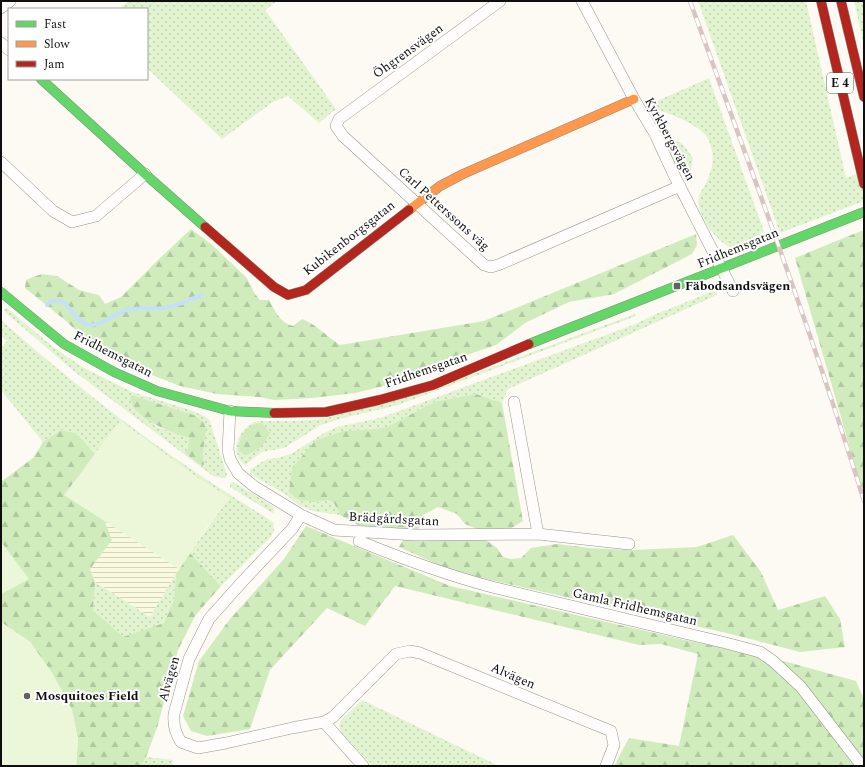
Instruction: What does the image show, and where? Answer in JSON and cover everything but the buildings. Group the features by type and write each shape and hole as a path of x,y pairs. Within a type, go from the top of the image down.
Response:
{"main road":[{"name":"E 4","path":"821,1 864,184"},
{"name":"E 4","path":"841,1 864,97"},
{"name":"Kubikenborgsgatan","path":"42,80 145,174 274,287 288,295 306,290 436,188 462,173 634,99"},
{"name":"Fridhemsgatan","path":"1,292 64,344 114,372 157,391 230,411 260,413 326,412 387,398 433,385 538,340 864,212"}],"street":[{"path":"1,8 10,1"},
{"name":"Öhgrensvägen","path":"336,126 339,119 346,113 500,1"},
{"name":"Kyrkbergsvägen","path":"582,1 634,99 655,134 733,291"},
{"name":"Carl Petterssons väg","path":"336,126 343,136 484,265 491,267 680,186"},
{"path":"1,162 53,212 72,222 96,216 145,174"},
{"path":"514,402 538,534"},
{"name":"Brädgårdsgatan","path":"230,411 228,450 238,473 255,486 301,515 334,530 416,535 538,534 629,544"},
{"name":"Alvägen","path":"301,515 292,529 209,619 188,659 176,704 173,722 175,731 181,742 198,748 324,722 333,717 396,654 410,650 610,731 614,745 606,766"},
{"name":"Gamla Fridhemsgatan","path":"359,541 454,577 760,652 801,687 862,766"},
{"path":"324,722 363,766"}],"green space":[{"path":"129,1 277,1 265,10 336,109 319,123 288,96 273,102 222,139 148,69 148,8 120,8"},
{"path":"698,1 806,1 846,178 864,171 864,201 780,233"},
{"path":"854,1 864,1 864,47 855,4"},
{"path":"709,78 767,240 743,249 735,249 722,242 709,228 701,212 699,197 708,178 713,161 712,150 708,139 704,133 690,123 648,105"},
{"path":"672,141 682,144 693,158 691,171 688,175 682,174 667,151 668,146"},
{"path":"191,229 211,244 247,278 255,294 260,300 269,300 281,319 293,326 302,319 307,321 340,345 484,321 696,234 697,245 692,254 614,294 569,302 525,323 496,345 461,357 413,377 380,387 355,393 312,398 274,400 259,397 217,394 180,386 119,362 90,344 66,321 25,288 26,280 41,274 57,276 79,290 99,295 105,304 121,297"},
{"path":"864,230 864,497 795,258"},
{"path":"714,291 717,292 717,295 508,389 502,403 476,394 434,402 387,427 365,430 316,502 328,500 334,503 340,515 313,511 299,505 285,494 250,474 250,470 260,463 268,459 291,454 324,433 337,427 380,418 633,325 656,314"},
{"path":"7,308 53,347 84,368 132,392 191,410 206,417 210,421 227,476 225,478 213,476 75,372 5,312 4,309","holes":["132,395 194,415 204,442 203,464 185,453 188,448 189,438 155,426"]},
{"path":"635,314 636,316 398,405 339,419 321,425 284,448 262,452 245,465 237,453 236,446 241,433 246,428 258,421 298,421 321,419 425,392"},
{"path":"1,320 48,361 121,419 225,492 273,522 274,530 271,537 221,586 190,553 229,498 192,474 120,421 95,454 75,433 62,430 43,442 1,390 1,348 7,341 1,336"},
{"path":"476,394 502,403 523,521 510,529 477,529 465,524 457,514 438,507 423,515 418,531 366,529 340,515 334,503 328,500 316,502 299,500 289,492 292,468 315,441 343,431 387,427 434,402"},
{"path":"132,395 194,415 203,422 206,428 203,454 204,465 199,464 185,453 188,448 189,438 163,428 146,419 133,406 130,398"},
{"path":"120,421 206,529 150,617 95,582 64,495"},
{"path":"120,421 192,474 230,498 208,526 179,569 64,495"},
{"path":"259,423 263,424 270,433 260,447 254,452 245,455 239,451 241,437 246,430"},
{"path":"61,430 75,433 95,454 65,495 104,520 112,540 90,569 95,582 93,610 123,637 164,623 174,600 176,574 190,553 221,586 195,616 178,650 157,728 141,766 76,766 78,740 72,710 52,673 30,642 1,622 1,594 28,579 1,542 1,482 34,457 43,442"},
{"path":"233,482 273,506 274,514 230,487 230,484"},
{"path":"306,526 450,586 685,640 776,659 856,681 864,699 864,766 614,766 629,738 679,746 698,654 661,644 639,645 395,586 365,626 327,608 270,670 250,729 207,736 191,731 183,716 199,661 230,619 284,559"},
{"path":"733,535 761,572 778,610 825,596 840,619 845,647 800,652 731,634 454,572 399,547 403,540 486,540 497,548 503,557 511,559 521,558 531,548 557,544 590,548 633,550 697,547"},
{"path":"1,542 29,579 1,594"},
{"path":"176,574 174,600 164,623 123,638 93,610 95,582 150,617"},
{"name":"Mosquitoes Field","path":"1,622 30,642 52,673 72,710 78,740 76,766 1,766"},
{"path":"362,700 499,766 387,766 384,763 381,766 373,766 341,732 339,726 341,720"},
{"path":"146,757 173,760 172,766 141,766"}],"waterway":[{"path":"47,305 51,301 62,301 82,322 89,325 94,325 104,322 126,310 137,308 165,308 202,295"}],"railway":[{"path":"690,1 802,312 864,501"}],"traffic: fast":[{"path":"42,80 205,227"},
{"path":"529,344 864,212"},
{"path":"1,292 64,344 114,372 157,391 230,411 274,413"}],"traffic: slow":[{"path":"409,210 440,186 463,174 634,99"}],"traffic: jam":[{"path":"821,1 864,184"},
{"path":"841,1 864,97"},
{"path":"205,227 274,287 288,295 306,290 409,210"},
{"path":"274,413 326,412 379,400 433,385 529,344"}],"place":[{"name":"Fäbodsandsvägen","path":"677,286"},
{"name":"Mosquitoes Field","path":"27,696"}]}
